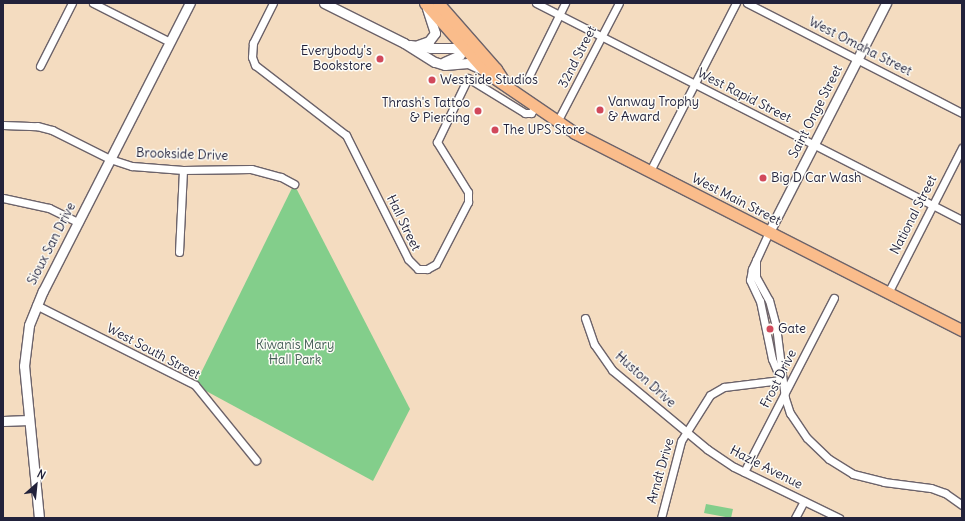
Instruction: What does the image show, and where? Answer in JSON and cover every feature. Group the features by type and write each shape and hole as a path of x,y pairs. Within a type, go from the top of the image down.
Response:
{"main road":[{"path":"438,3 503,79"},
{"path":"425,4 462,47 487,73"},
{"name":"West Main Street","path":"487,73 496,81 503,79 535,107 557,122 962,330"}],"street":[{"path":"40,66 72,3"},
{"path":"93,3 170,42"},
{"name":"Sioux San Drive","path":"40,518 29,420 25,346 29,325 36,305 190,3"},
{"name":"Hall Street","path":"273,3 253,43 252,57 255,65 346,135 408,259 418,269 428,269 436,264 469,198 466,188 438,146 439,135 468,78 528,114 535,107"},
{"name":"West Main Street","path":"324,3 404,43 435,62 445,65 468,64 487,73"},
{"name":"West Rapid Street","path":"536,3 962,220"},
{"path":"528,78 565,3"},
{"name":"32nd Street","path":"557,122 619,3"},
{"path":"650,171 736,3"},
{"name":"West Omaha Street","path":"747,3 962,113"},
{"name":"Saint Onge Street","path":"769,232 886,3"},
{"path":"414,46 429,41 435,33 425,4"},
{"path":"435,62 454,58 460,55 462,47 462,32"},
{"name":"West Main Street","path":"404,43 414,46 462,47 471,49 503,79"},
{"path":"496,94 503,79"},
{"name":"Brookside Drive","path":"3,125 37,126 52,130 110,159 146,168 183,170 251,169 281,177 294,184"},
{"name":"National Street","path":"888,293 962,148"},
{"path":"179,252 183,170"},
{"path":"3,198 49,208 78,222"},
{"path":"769,232 756,260 750,280 760,301 772,359 781,380"},
{"path":"756,260 756,277 769,300 778,339 781,380 784,395 790,413 801,430 821,453 837,465 874,480 938,490 962,505"},
{"name":"Frost Drive","path":"744,472 834,298"},
{"name":"West South Street","path":"36,305 195,385 256,460"},
{"name":"Huston Drive","path":"585,318 591,338 608,366 686,433"},
{"name":"Arndt Drive","path":"661,518 679,445 710,395 718,388 781,380"},
{"path":"3,421 29,420"},
{"name":"Hazle Avenue","path":"686,433 717,457 744,472 839,518"},
{"path":"795,518 804,501"}],"green space":[{"name":"Kiwanis Mary Hall Park","path":"294,184 410,409 373,481 195,385"},
{"path":"706,504 733,509 731,518 704,513"}],"place":[{"name":"Everybody's Bookstore","path":"380,59"},
{"name":"Westside Studios","path":"432,80"},
{"name":"Vanway Trophy & Award","path":"600,110"},
{"name":"Thrash's Tattoo & Piercing","path":"478,111"},
{"name":"The UPS Store","path":"495,130"},
{"name":"Big D Car Wash","path":"763,178"},
{"name":"Gate","path":"770,329"}]}
